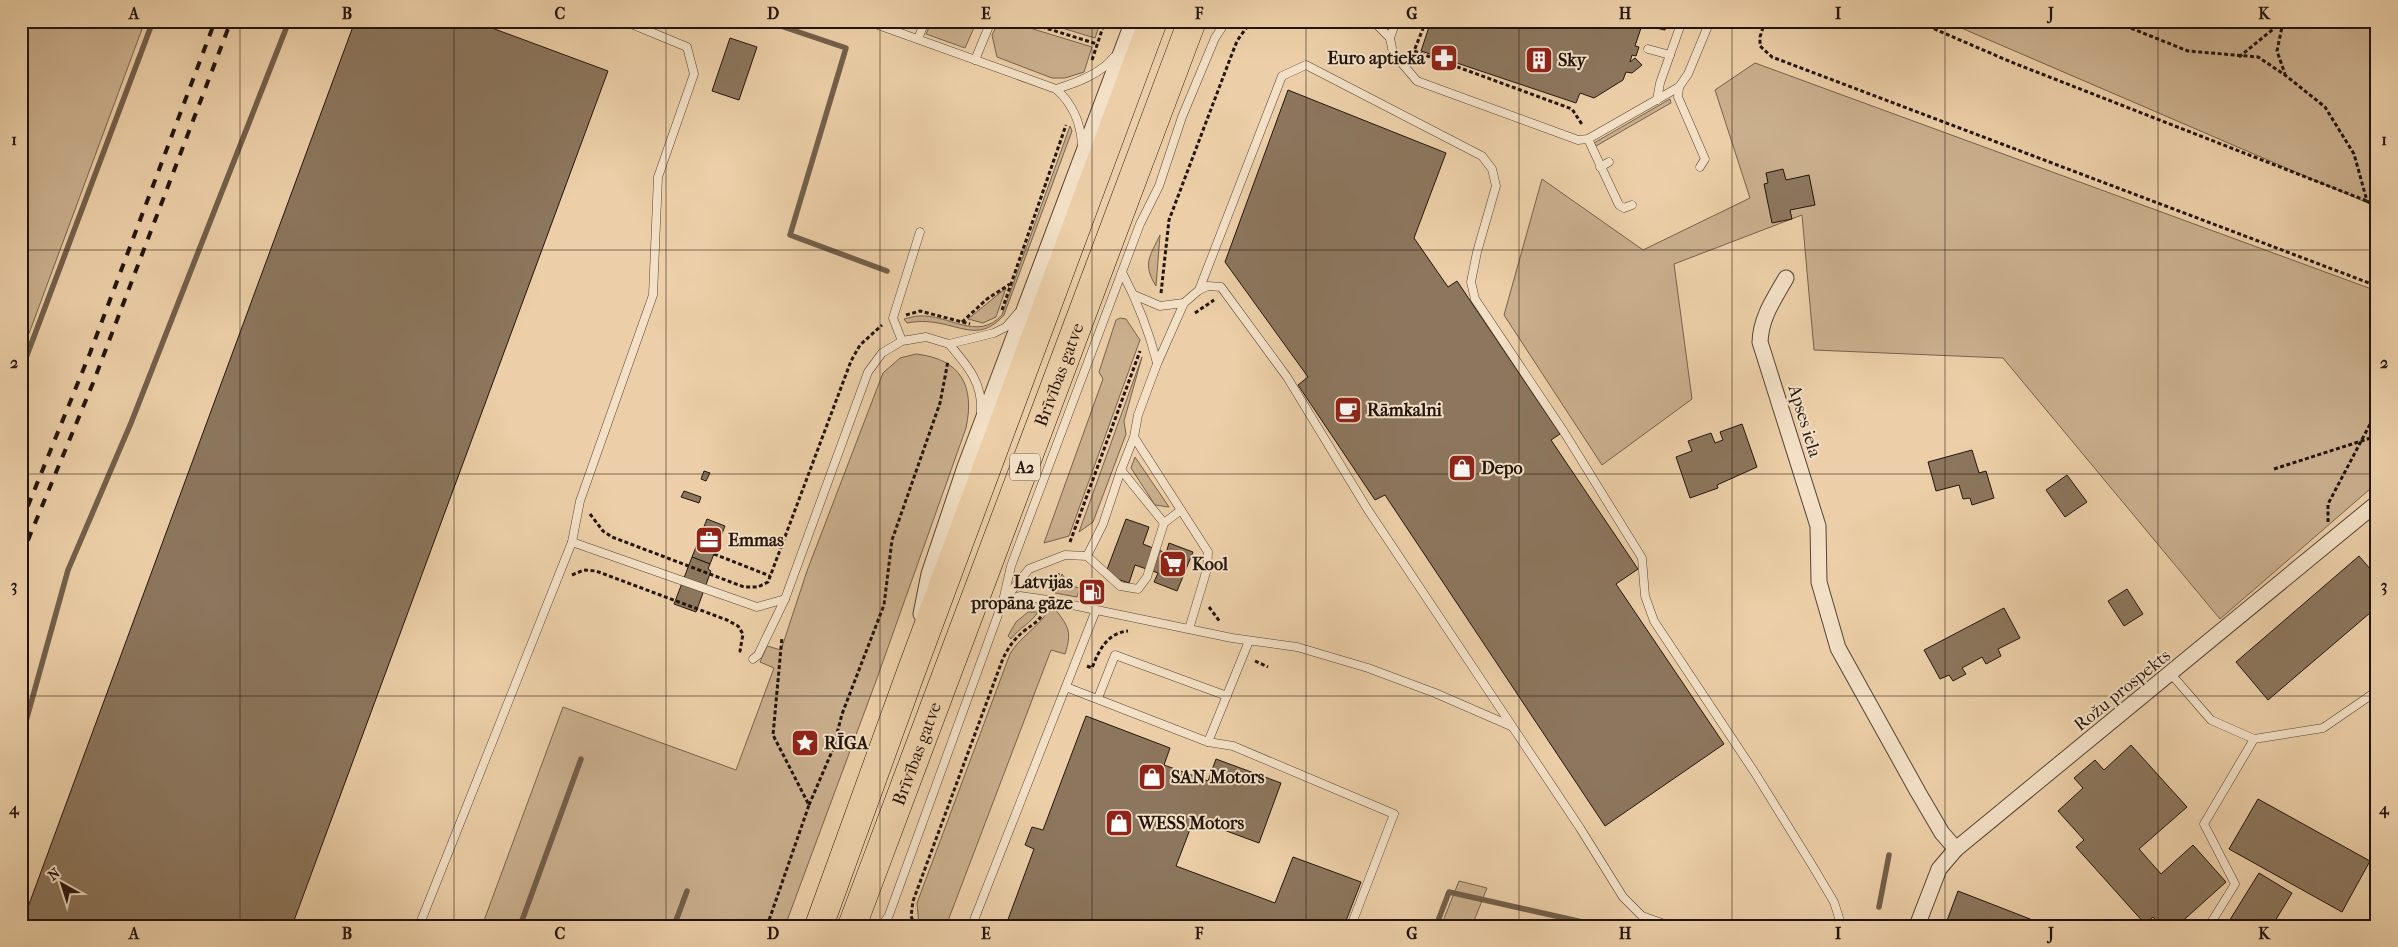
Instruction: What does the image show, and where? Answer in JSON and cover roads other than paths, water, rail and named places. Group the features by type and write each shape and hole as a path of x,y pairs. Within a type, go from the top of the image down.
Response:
{"highway":[{"name":"Brīvības gatve","path":"819,926 911,672 1153,21"},
{"name":"Brīvības gatve","path":"852,926 1192,21"}],"street":[{"path":"911,672 929,574 980,424 1134,21"},
{"name":"Apses iela","path":"1786,278 1761,326 1760,342 1818,526 1819,582 1838,648 1942,833 1956,849"},
{"name":"Rožu prospekts","path":"1918,926 1939,869 1956,849 2377,503"}],"lane":[{"path":"419,926 572,542 580,501 653,295 658,177 694,74 687,47 624,21"},
{"path":"867,21 1056,89 1072,106 1079,123 1082,153"},
{"path":"918,39 925,21"},
{"path":"975,60 991,21"},
{"path":"1215,38 1218,21"},
{"path":"882,926 888,915 1004,601 1011,566 1140,224 1159,186 1182,117 1215,38 1226,21"},
{"path":"1373,21 1390,38 1394,53 1417,81 1578,140 1588,139 1679,88"},
{"path":"1390,38 1396,21"},
{"path":"1657,100 1660,83 1682,21"},
{"path":"1700,167 1706,159 1678,97 1679,88 1688,74 1710,21"},
{"path":"1056,89 1106,68 1126,42"},
{"path":"1648,49 1670,55"},
{"path":"1199,290 1282,76 1306,65 1482,156 1492,169 1496,186 1477,252 1471,282 1475,300 1564,432 1642,558 1645,596 1654,621 1755,773 1812,865 1834,902 1840,926"},
{"path":"1679,123 1686,118"},
{"path":"1588,139 1619,205 1624,208 1632,205"},
{"path":"1600,167 1609,162"},
{"path":"902,341 893,318 920,232"},
{"path":"1122,272 1134,295 1151,339 1157,364"},
{"path":"1087,556 1103,524 1134,437 1138,415 1157,364 1184,303 1199,290 1208,286 1221,287 1287,377 1368,510 1580,828 1623,897 1642,916 1670,926"},
{"path":"1134,295 1160,306 1184,303"},
{"path":"948,344 994,333 1006,327 1026,302"},
{"path":"753,659 758,656 785,599 868,372 882,353 902,341 926,337 948,344 972,370 979,387 982,406 980,424"},
{"path":"1134,437 1208,552 1207,569 1189,629"},
{"path":"1121,470 1164,523"},
{"path":"1004,601 1029,568 1065,555 1087,556 1120,586 1138,589 1148,577 1164,523 1181,510"},
{"path":"572,542 757,607 785,599"},
{"path":"1004,601 1020,596 1048,600 1249,641 1297,647 1368,668 1435,693 1511,726"},
{"path":"976,926 974,920 1096,610"},
{"path":"1208,742 1249,641"},
{"path":"1098,698 1115,655 1227,696"},
{"path":"2171,674 2211,720 2254,739 2323,728 2374,693 2377,687"},
{"path":"1066,687 1208,742 1233,746 1394,814 1350,926"},
{"path":"2209,926 2235,884 2204,824 2254,739"},
{"path":"888,915 889,926"}],"waterway":[{"path":"21,371 153,21"},
{"path":"21,739 68,570 131,423 289,21"},
{"path":"766,21 846,48 790,235 887,271"},
{"path":"520,926 581,759"},
{"path":"1879,907 1889,855"},
{"path":"674,926 687,891"},
{"path":"1436,926 1449,892 1600,926"}],"railway":[{"path":"21,523 90,353 215,21"},
{"path":"21,557 93,383 231,21"}],"place":[{"name":"Euro aptieka","path":"1444,58"},
{"name":"Sky","path":"1539,60"},
{"name":"Rāmkalni","path":"1348,410"},
{"name":"Depo","path":"1462,468"},
{"name":"Emmas","path":"709,540"},
{"name":"Kool","path":"1173,564"},
{"name":"Latvijas propāna gāze","path":"1092,592"},
{"name":"RĪGA","path":"805,743"},
{"name":"SAN Motors","path":"1152,777"},
{"name":"WESS Motors","path":"1119,823"}]}
